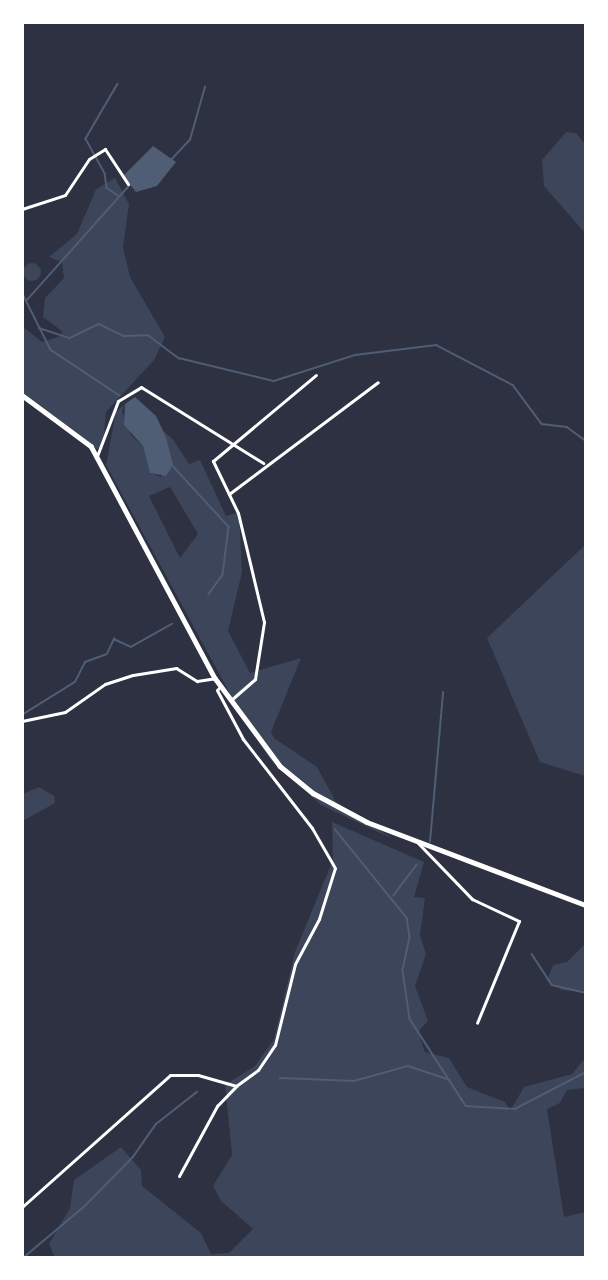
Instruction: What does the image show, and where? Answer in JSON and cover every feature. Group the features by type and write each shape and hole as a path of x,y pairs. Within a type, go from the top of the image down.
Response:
{"highway":[{"path":"22,395 76,431 97,456 215,678 272,758 313,793 417,841 585,905"}],"street":[{"path":"22,209 65,195 88,161 105,149 128,184"},
{"path":"230,701 255,679 264,631 229,494 213,461 232,442 316,375"},
{"path":"229,494 263,464 378,382"},
{"path":"97,456 116,405 136,387 149,388 263,464"},
{"path":"22,721 65,712 105,684 133,675 176,668 197,681 215,678"},
{"path":"179,1176 217,1106 236,1086 258,1070 275,1045 294,964 335,874 327,849 243,739 217,690 221,686"},
{"path":"222,699 226,694"},
{"path":"417,841 472,899 519,921 477,1023"},
{"path":"22,1207 170,1075 198,1075 236,1086"}],"shaded area":[{"path":"566,132 576,133 585,144 585,233 544,186 542,160"},
{"path":"153,146 176,162 157,186 136,192 123,176"},
{"path":"115,178 129,204 123,247 130,277 165,337 154,360 106,412 103,449 91,448 67,426 23,400 22,326 42,342 61,336 62,331 43,317 45,298 64,278 62,262 49,257 77,234 96,189"},
{"path":"28,263 36,263 41,268 39,279 28,281 23,276 23,268"},
{"path":"135,397 156,416 166,437 173,465 166,476 150,473 143,446 124,425 125,404"},
{"path":"125,404 122,411 131,435 143,446 150,473 161,477 169,449 160,429 172,438 189,464 200,460 226,516 239,512 242,572 228,631 250,673 301,658 271,732 274,738 317,767 336,802 393,839 321,805 270,759 247,725 106,465 116,412","holes":["170,487 198,534 180,558 149,496"]},
{"path":"585,545 585,776 540,762 487,638"},
{"path":"39,787 54,796 55,803 23,821 23,794"},
{"path":"332,822 424,862 414,897 425,898 420,935 426,954 415,986 428,1021 418,1032 425,1052 449,1058 467,1087 505,1102 510,1111 524,1087 572,1074 585,1058 585,1088 567,1090 560,1103 547,1109 564,1217 585,1212 585,1257 55,1258 49,1244 70,1208 74,1180 121,1147 141,1170 142,1186 201,1233 211,1254 229,1253 253,1229 221,1201 213,1186 232,1155 225,1085 255,1066 274,1039 295,952 333,860"},
{"path":"586,943 585,992 562,990 547,981 553,965 567,962"}],"waterway":[{"path":"118,84 86,139 105,173 107,188 119,196"},
{"path":"172,159 190,140 205,87"},
{"path":"27,300 130,185"},
{"path":"22,292 51,350 119,395"},
{"path":"39,328 70,338 99,324 124,336 148,335 179,358 274,381 355,355 436,345 513,385 542,424 567,427 586,441"},
{"path":"173,466 229,527 223,575 209,594"},
{"path":"22,715 75,682 85,662 107,654 114,639 131,647 172,624"},
{"path":"430,842 443,693"},
{"path":"335,829 407,918 410,937 403,971 410,1019 466,1106 515,1109 586,1072"},
{"path":"393,896 416,865"},
{"path":"532,954 552,985 586,993"},
{"path":"280,1078 354,1081 408,1066 450,1080"},
{"path":"23,1258 85,1206 133,1157 156,1124 197,1092"}]}
